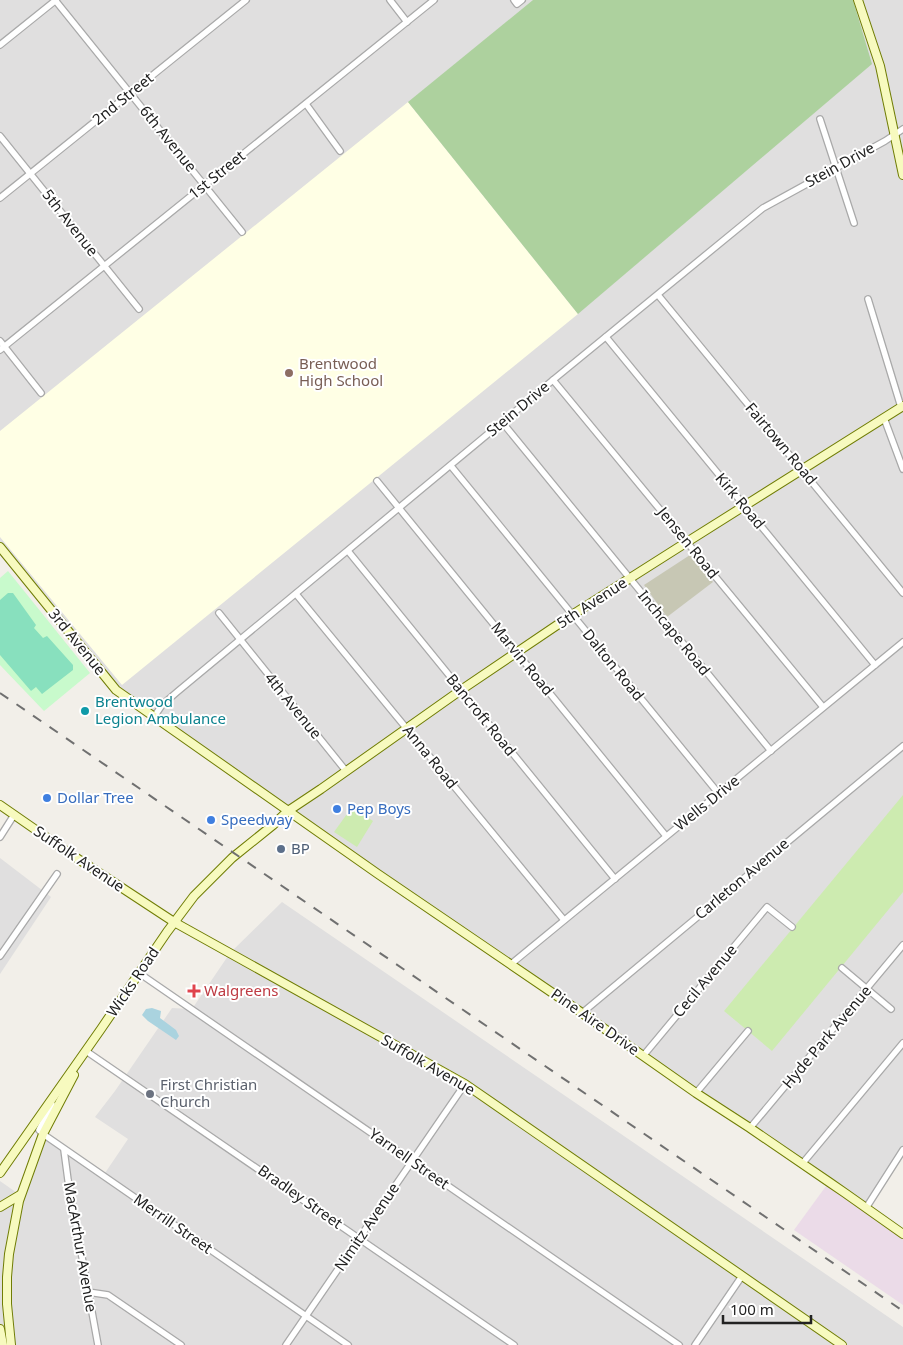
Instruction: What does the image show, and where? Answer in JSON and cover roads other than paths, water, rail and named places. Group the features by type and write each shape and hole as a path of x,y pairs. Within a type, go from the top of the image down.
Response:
{"street":[{"name":"6th Avenue","path":"56,0 242,232"},
{"path":"0,45 56,0"},
{"name":"2nd Street","path":"0,198 246,0"},
{"path":"390,0 407,22"},
{"name":"1st Street","path":"1,346 104,266 434,0"},
{"path":"858,0 880,66 903,175"},
{"path":"306,104 340,152"},
{"path":"820,119 854,223"},
{"name":"Stein Drive","path":"154,717 162,705 177,692 763,208 835,168 895,139 903,129"},
{"name":"5th Avenue","path":"0,136 140,309"},
{"path":"895,139 903,151"},
{"name":"Fairtown Road","path":"658,294 903,593"},
{"path":"868,299 902,407"},
{"name":"Kirk Road","path":"606,337 875,665"},
{"path":"1,346 41,393"},
{"name":"Jensen Road","path":"553,380 823,707"},
{"name":"5th Avenue","path":"288,811 572,615 902,407"},
{"path":"884,418 903,469"},
{"name":"Inchcape Road","path":"502,422 771,751"},
{"name":"Dalton Road","path":"451,466 719,794"},
{"name":"Marvin Road","path":"377,481 666,836"},
{"name":"3rd Avenue","path":"0,547 116,690 288,811"},
{"name":"Bancroft Road","path":"348,551 615,879"},
{"name":"Anna Road","path":"296,594 564,920"},
{"name":"4th Avenue","path":"219,613 346,771"},
{"name":"Wells Drive","path":"511,964 903,642"},
{"name":"Carleton Avenue","path":"582,1013 903,746"},
{"name":"Suffolk Avenue","path":"0,806 72,856 174,922 465,1084 842,1345"},
{"name":"Wicks Road","path":"0,1173 194,896 232,858 288,811"},
{"name":"Pine Aire Drive","path":"288,811 903,1234"},
{"path":"0,837 14,815"},
{"path":"0,955 57,874"},
{"name":"Cecil Avenue","path":"644,1056 767,907 792,927"},
{"name":"Hyde Park Avenue","path":"750,1128 903,945"},
{"path":"842,968 891,1009"},
{"name":"Yarnell Street","path":"139,973 679,1345"},
{"path":"696,1093 748,1031"},
{"path":"802,1164 903,1042"},
{"path":"11,1345 7,1304 7,1277 12,1229 20,1195 43,1134 86,1051"},
{"name":"Bradley Street","path":"86,1051 514,1345"},
{"name":"Nimitz Avenue","path":"286,1345 465,1084"},
{"path":"43,1134 39,1130 61,1086"},
{"name":"Merrill Street","path":"43,1134 348,1345"},
{"name":"MacArthur Avenue","path":"64,1150 98,1345"},
{"path":"866,1208 903,1150"},
{"path":"0,1182 14,1153"},
{"path":"0,1207 20,1195"},
{"path":"695,1345 742,1276"},
{"path":"88,1292 108,1295 181,1345"},
{"path":"0,1329 4,1345"}],"water":[{"path":"152,1008 161,1011 160,1018 176,1030 179,1036 176,1040 142,1015 146,1009"}],"railway":[{"path":"0,693 903,1311"}],"place":[{"name":"Brentwood High School","path":"289,373"},
{"name":"Brentwood Legion Ambulance","path":"85,711"},
{"name":"Dollar Tree","path":"47,798"},
{"name":"Pep Boys","path":"337,809"},
{"name":"Speedway","path":"211,820"},
{"name":"BP","path":"281,849"},
{"name":"Walgreens","path":"194,991"},
{"name":"First Christian Church","path":"150,1094"}]}
